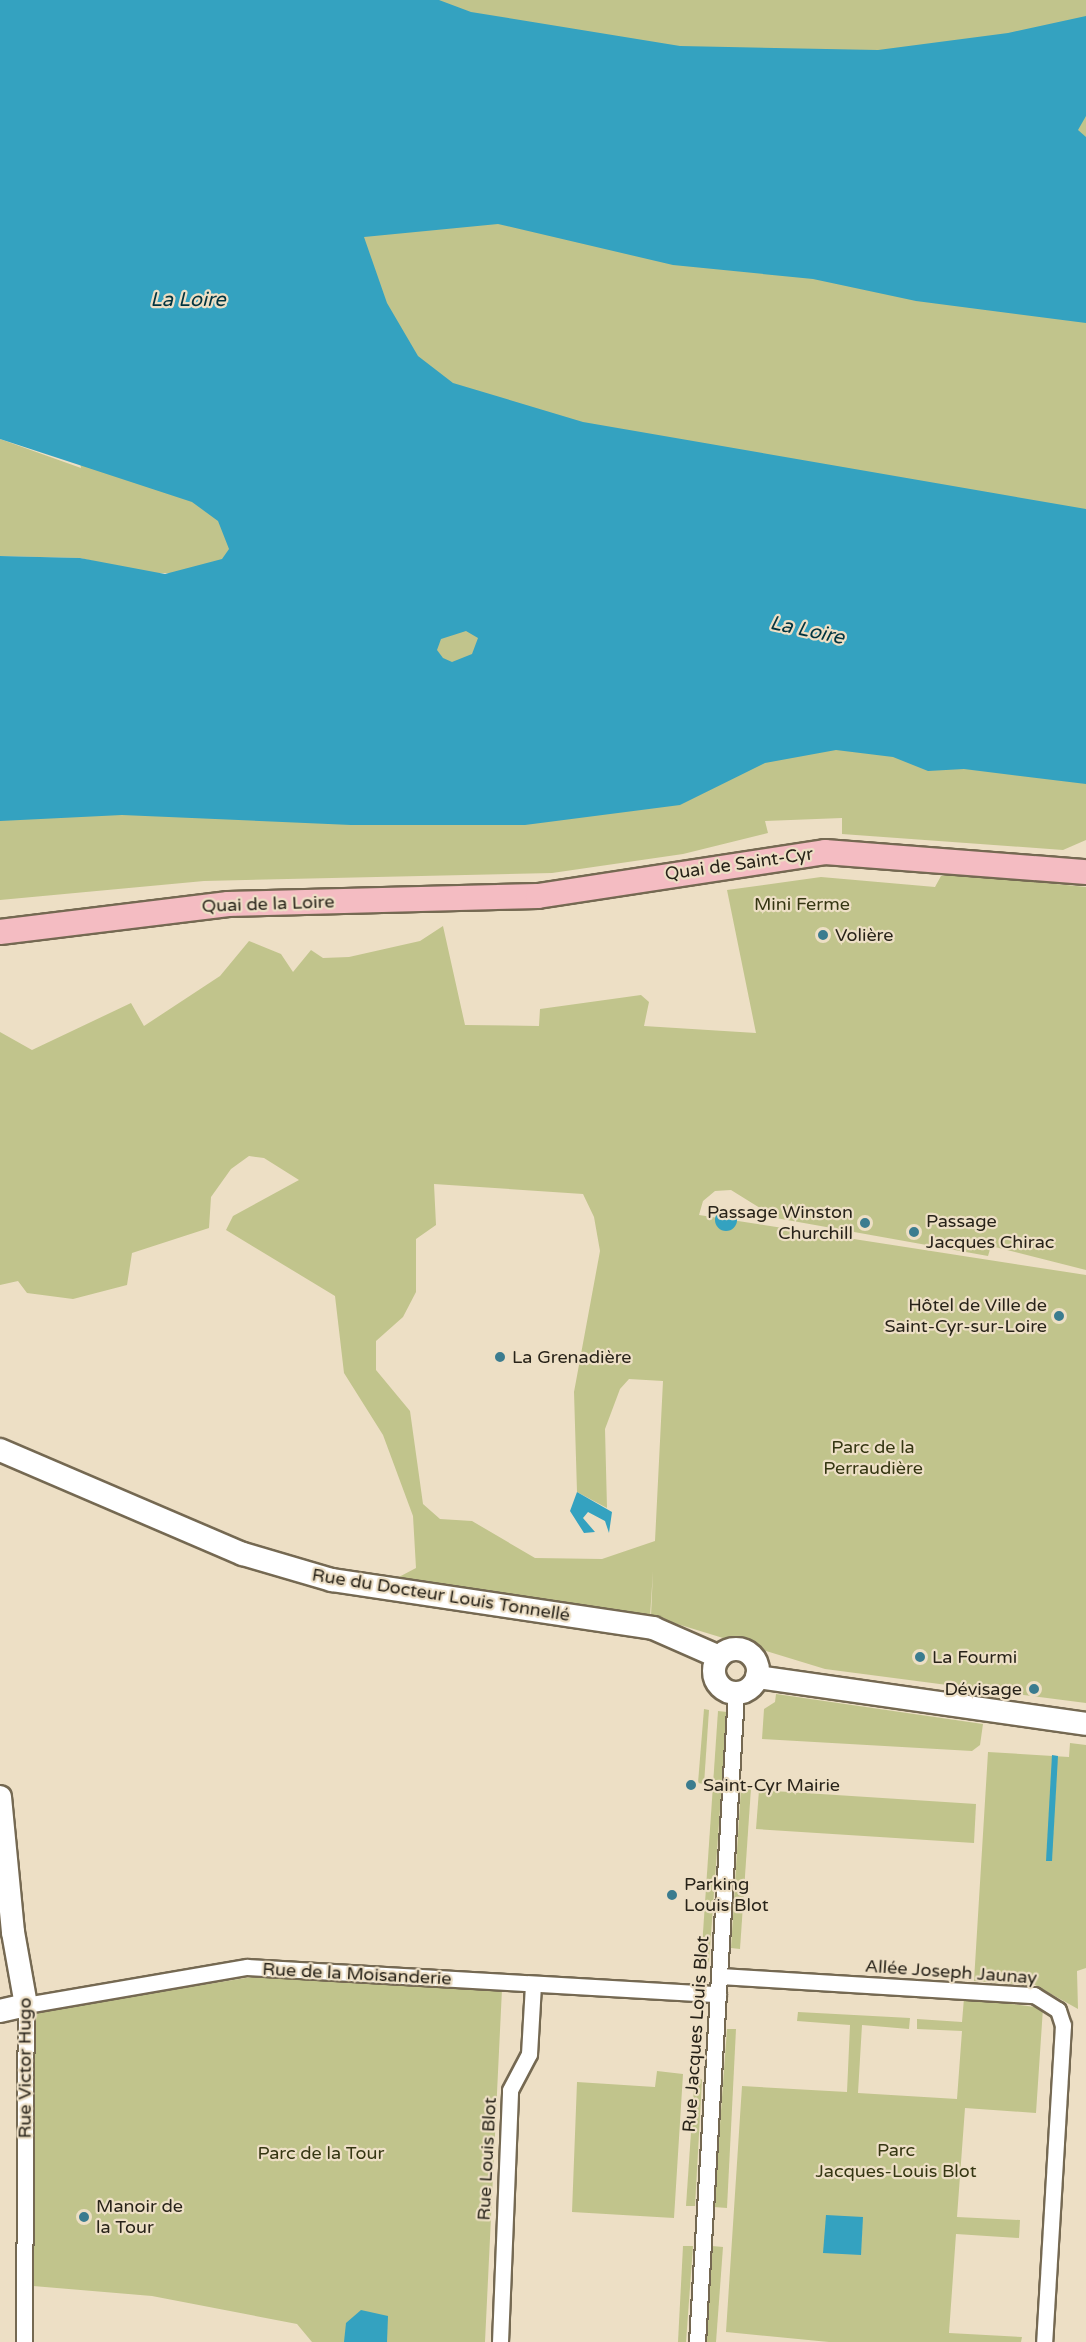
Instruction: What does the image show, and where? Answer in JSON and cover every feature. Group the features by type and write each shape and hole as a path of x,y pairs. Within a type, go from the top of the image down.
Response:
{"main road":[{"name":"Quai de Saint-Cyr","path":"538,896 825,852 1086,872"},
{"name":"Quai de la Loire","path":"0,932 228,904 538,896"}],"street":[{"name":"Rue du Docteur Louis Tonnellé","path":"0,1450 243,1554 332,1580 653,1628 718,1657"},
{"path":"735,1648 748,1652 757,1663 758,1677 749,1689 736,1693 716,1681 718,1657 735,1648"},
{"path":"758,1677 1086,1724"},
{"name":"Rue Jacques Louis Blot","path":"697,2342 736,1693"},
{"name":"Rue Victor Hugo","path":"0,1797 13,1932 26,2005 24,2342"},
{"name":"Rue de la Moisanderie","path":"0,2011 247,1967 718,1994"},
{"name":"Allée Joseph Jaunay","path":"720,1976 1034,1995 1058,2010 1063,2025 1044,2342"},
{"name":"Rue Louis Blot","path":"500,2342 510,2090 529,2054 533,1984"}],"green space":[{"name":"La Loire","path":"0,0 1086,0 1086,840 1063,850 842,834 842,818 765,821 768,833 683,854 552,873 204,881 0,900 0,571 172,575 173,573 143,573 80,558 0,556 0,439 81,468"},
{"path":"954,874 1086,887 1086,1270 991,1246 988,1256 776,1218 731,1190 715,1191 703,1201 699,1215 1086,1275 1086,1703 825,1669 651,1616 653,1571 650,1617 397,1578 416,1568 413,1516 383,1435 344,1373 335,1296 226,1230 233,1216 299,1180 264,1158 249,1156 231,1169 211,1197 209,1228 132,1253 127,1285 73,1299 27,1293 18,1281 0,1285 0,1032 32,1050 131,1003 144,1026 220,976 249,941 281,954 293,972 311,950 323,958 349,957 420,941 443,926 465,1025 539,1026 540,1009 641,995 649,1002 644,1026 756,1033 727,890 821,877 935,887 941,876","holes":["434,1184 583,1194 594,1217 600,1251 574,1392 577,1492 607,1508 605,1429 620,1389 629,1379 663,1381 655,1541 602,1559 535,1558 472,1521 440,1519 423,1504 410,1411 376,1370 376,1341 403,1317 416,1292 416,1239 436,1225"]},
{"path":"776,1694 983,1724 980,1745 972,1751 762,1739 764,1709 775,1702"},
{"path":"704,1709 709,1710 704,1784 698,1783"},
{"path":"718,1711 727,1712 709,1962 701,1962"},
{"path":"1070,1743 1086,1745 1086,1968 1077,1971 1078,2009 1035,1985 974,1981 988,1752 1069,1757"},
{"path":"741,1787 751,1788 740,1949 731,1948"},
{"path":"759,1790 976,1804 974,1843 756,1829"},
{"name":"Parc de la Tour","path":"252,1977 502,1989 485,2342 312,2342 297,2324 152,2296 33,2286 33,2012"},
{"name":"Parc Jacques-Louis Blot","path":"964,1998 1043,2008 1036,2113 965,2108 957,2217 1020,2220 1019,2238 956,2234 949,2333 1022,2337 1021,2342 829,2342 726,2332 742,2086 847,2092 850,2025 797,2021 798,2012 910,2018 909,2029 862,2025 858,2093 957,2099 962,2031 917,2029 917,2019 962,2022"},
{"path":"727,2029 736,2029 727,2208 714,2207"},
{"path":"657,2071 683,2074 674,2218 572,2212 577,2082 655,2087"},
{"path":"695,2073 702,2080 695,2206 686,2206"},
{"path":"683,2246 693,2246 686,2342 678,2342"},
{"path":"712,2246 723,2247 716,2342 706,2342"}],"water":[{"name":"La Loire","path":"0,0 439,0 471,12 680,46 878,50 1008,33 1086,16 1086,116 1078,130 1086,137 1086,323 916,301 813,279 673,265 498,224 364,237 387,303 418,356 453,383 583,422 1086,509 1086,784 964,769 928,771 893,757 836,750 765,763 680,805 525,825 351,825 122,815 0,821 0,556 80,558 165,574 222,559 229,549 218,521 192,502 0,439","holes":["466,631 478,638 472,654 452,662 443,658 437,650 441,639"]},
{"path":"726,1209 734,1212 737,1220 734,1228 726,1231 718,1228 715,1220 718,1212"},
{"path":"577,1492 612,1512 609,1533 605,1521 588,1512 583,1518 595,1532 584,1533 570,1511"},
{"path":"1052,1755 1058,1756 1052,1861 1046,1861"},
{"path":"826,2215 863,2217 861,2255 823,2253"},
{"path":"361,2310 388,2316 387,2342 344,2342 346,2323"}],"place":[{"name":"Volière","path":"823,935"},
{"name":"Passage Winston Churchill","path":"865,1223"},
{"name":"Passage Jacques Chirac","path":"914,1232"},
{"name":"Hôtel de Ville de Saint-Cyr-sur-Loire","path":"1059,1316"},
{"name":"La Grenadière","path":"500,1357"},
{"name":"La Fourmi","path":"920,1657"},
{"name":"Dévisage","path":"1034,1689"},
{"name":"Saint-Cyr Mairie","path":"691,1785"},
{"name":"Parking Louis Blot","path":"672,1895"},
{"name":"Manoir de la Tour","path":"84,2217"}],"park label":[{"name":"Mini Ferme","path":"802,904"},
{"name":"Parc de la Perraudière","path":"873,1458"}]}
